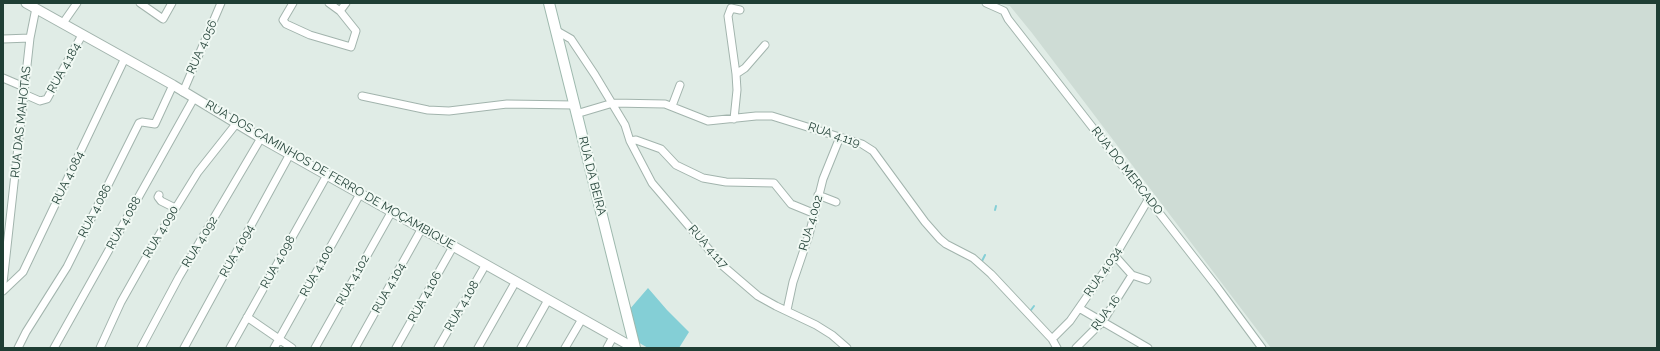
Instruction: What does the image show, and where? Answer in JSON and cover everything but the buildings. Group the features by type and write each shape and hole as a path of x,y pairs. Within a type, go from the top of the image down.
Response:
{"main road":[{"name":"RUA DA BEIRA","path":"549,3 634,348"}],"street":[{"name":"RUA DOS CAMINHOS DE FERRO DE MOÇAMBIQUE","path":"26,3 173,85 236,124 454,245 634,348"},
{"path":"63,24 77,3"},
{"path":"140,3 163,19 172,3"},
{"name":"RUA 4.056","path":"183,92 221,3"},
{"path":"293,3 283,20 286,24 310,35 351,47 356,31 340,11 329,3"},
{"path":"340,11 346,3"},
{"name":"RUA DO MERCADO","path":"986,3 1004,11 1262,348"},
{"name":"RUA DAS MAHOTAS","path":"3,283 5,235 20,137 30,38 36,8"},
{"path":"734,118 737,90 728,16 731,8 740,10"},
{"name":"RUA 4.117","path":"556,31 571,39 613,103 625,125 630,141 652,183 723,266 758,296 822,328 846,348"},
{"name":"RUA 4.184","path":"3,78 24,90 40,102 47,99 82,35"},
{"path":"3,39 30,38"},
{"path":"736,74 745,68 765,45"},
{"name":"RUA 4.084","path":"3,291 23,272 125,58"},
{"name":"RUA 4.086","path":"18,348 26,332 67,267 139,123 155,124 173,85"},
{"path":"672,106 680,85"},
{"name":"RUA 4.119","path":"362,96 428,110 448,111 513,103 575,110 613,103 649,103 672,106 708,121 756,116 772,116 862,144 873,151 925,222 940,239 946,244 973,258 992,274 1052,339 1057,348"},
{"name":"RUA 4.088","path":"54,348 194,98"},
{"name":"RUA 4.090","path":"100,348 122,302 175,208 201,168 236,124"},
{"name":"RUA 4.002","path":"787,310 793,282 809,235 813,213 823,178 840,137"},
{"name":"RUA 4.092","path":"141,348 179,277 261,138"},
{"path":"630,141 636,140 660,149 676,165 703,178 726,182 774,183 791,204 813,213"},
{"name":"RUA 4.094","path":"184,348 290,154"},
{"name":"RUA 4.098","path":"230,348 327,175"},
{"name":"RUA 4.100","path":"274,348 360,194"},
{"path":"159,195 159,199 175,208"},
{"path":"818,195 836,202"},
{"name":"RUA 4.034","path":"1052,339 1079,308 1115,256 1148,200"},
{"name":"RUA 4.102","path":"315,348 392,211"},
{"name":"RUA 4.104","path":"355,348 422,228"},
{"name":"RUA 4.106","path":"396,348 454,245"},
{"path":"1115,256 1132,274 1147,280"},
{"name":"RUA 4.108","path":"438,348 486,264"},
{"name":"RUA 16","path":"1076,348 1103,321 1132,274"},
{"path":"478,348 516,281"},
{"path":"521,348 548,300"},
{"path":"1079,308 1148,348"},
{"path":"247,317 292,348"},
{"path":"565,348 582,318"},
{"path":"607,348 613,337"}],"shaded area":[{"path":"996,3 1657,3 1657,348 1271,348 1032,33 1010,6"}],"water":[{"path":"648,288 689,332 679,348 648,348 636,341 629,310"}],"waterway":[{"path":"995,210 996,206"},
{"path":"981,263 985,255"},
{"path":"1031,310 1034,306"}]}
